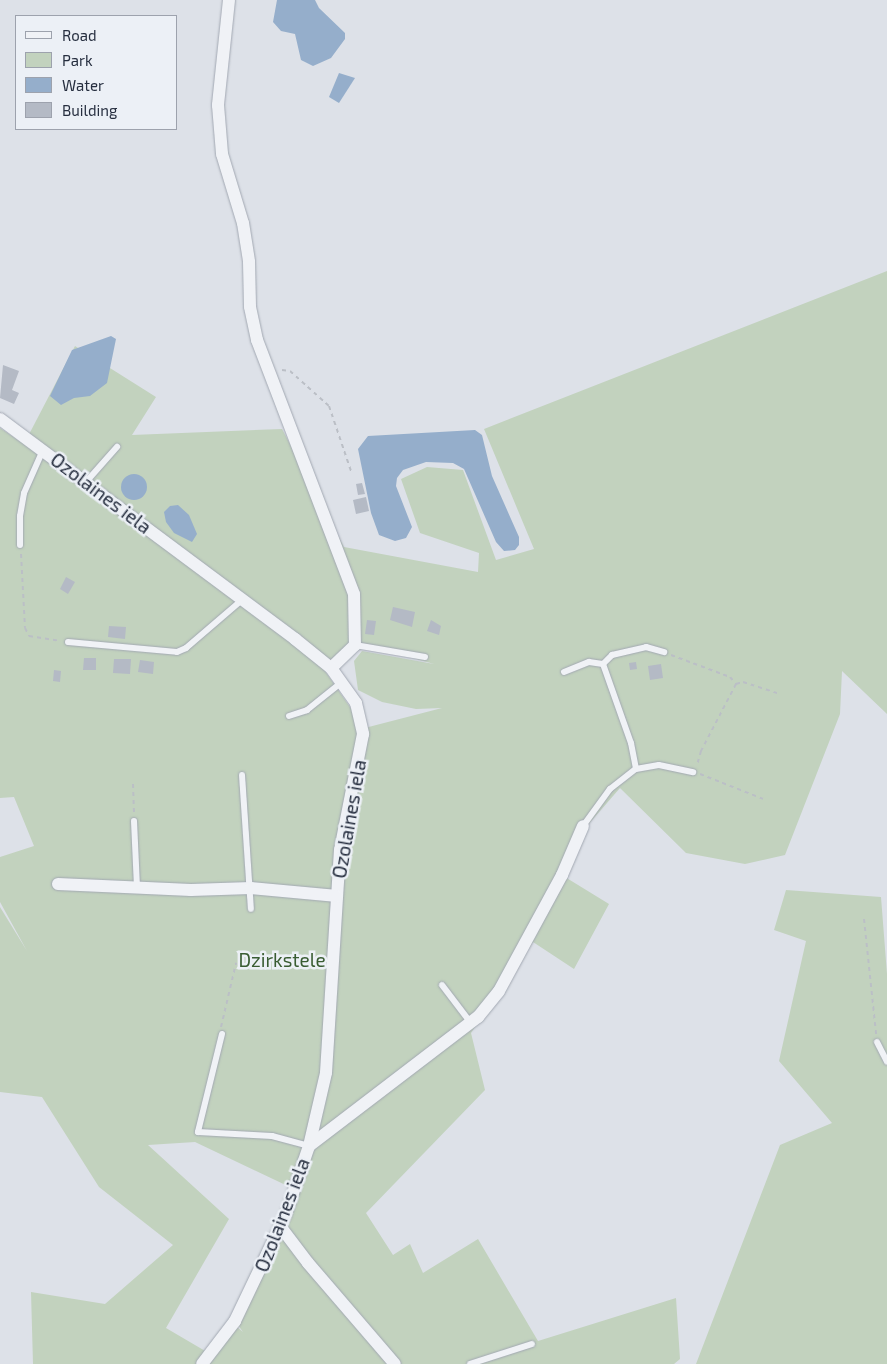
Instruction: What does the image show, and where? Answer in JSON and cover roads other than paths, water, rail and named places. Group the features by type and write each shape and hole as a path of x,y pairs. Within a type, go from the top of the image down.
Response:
{"street":[{"path":"229,0 218,105 222,154 244,223 250,262 250,307 257,340 346,568 354,594 355,645 331,668"},
{"name":"Ozolaines iela","path":"0,419 331,668 343,681 356,703 363,734 340,850 326,1073 309,1146 280,1226 235,1321 202,1364"},
{"path":"309,1146 471,1023 499,991 562,875 583,826"},
{"path":"58,884 137,888 250,888 337,896"},
{"path":"280,1226 308,1264 395,1364"}],"lane":[{"path":"86,482 117,447"},
{"path":"20,545 20,516 24,493 43,450"},
{"path":"68,642 177,652 186,648 242,600"},
{"path":"355,645 425,658"},
{"path":"602,664 612,655 646,648 664,652"},
{"path":"564,672 590,662 602,664"},
{"path":"602,664 631,743 636,770"},
{"path":"290,716 307,710 343,681"},
{"path":"583,826 610,789 636,770 659,765 693,772"},
{"path":"242,775 251,909"},
{"path":"134,821 137,888"},
{"path":"442,986 471,1023"},
{"path":"222,1034 198,1132 272,1136 309,1146"},
{"path":"877,1042 887,1062"},
{"path":"470,1364 532,1344"}],"water":[{"path":"277,0 315,0 319,8 345,33 345,39 331,58 313,66 301,60 295,34 281,31 273,22"},
{"path":"339,73 355,78 339,103 329,97"},
{"path":"111,336 116,339 107,383 90,396 74,398 61,405 50,396 72,350"},
{"path":"475,430 482,435 492,476 519,537 519,545 515,550 504,551 496,542 464,469 453,463 426,462 403,470 397,478 396,486 412,527 406,538 395,541 379,535 371,513 358,449 368,436"},
{"path":"134,474 143,478 147,487 143,496 134,500 125,496 121,487 125,478"},
{"path":"178,505 189,515 197,534 192,542 174,533 166,522 164,512 170,506"}],"park label":[{"name":"Dzirkstele","path":"282,960"}]}
